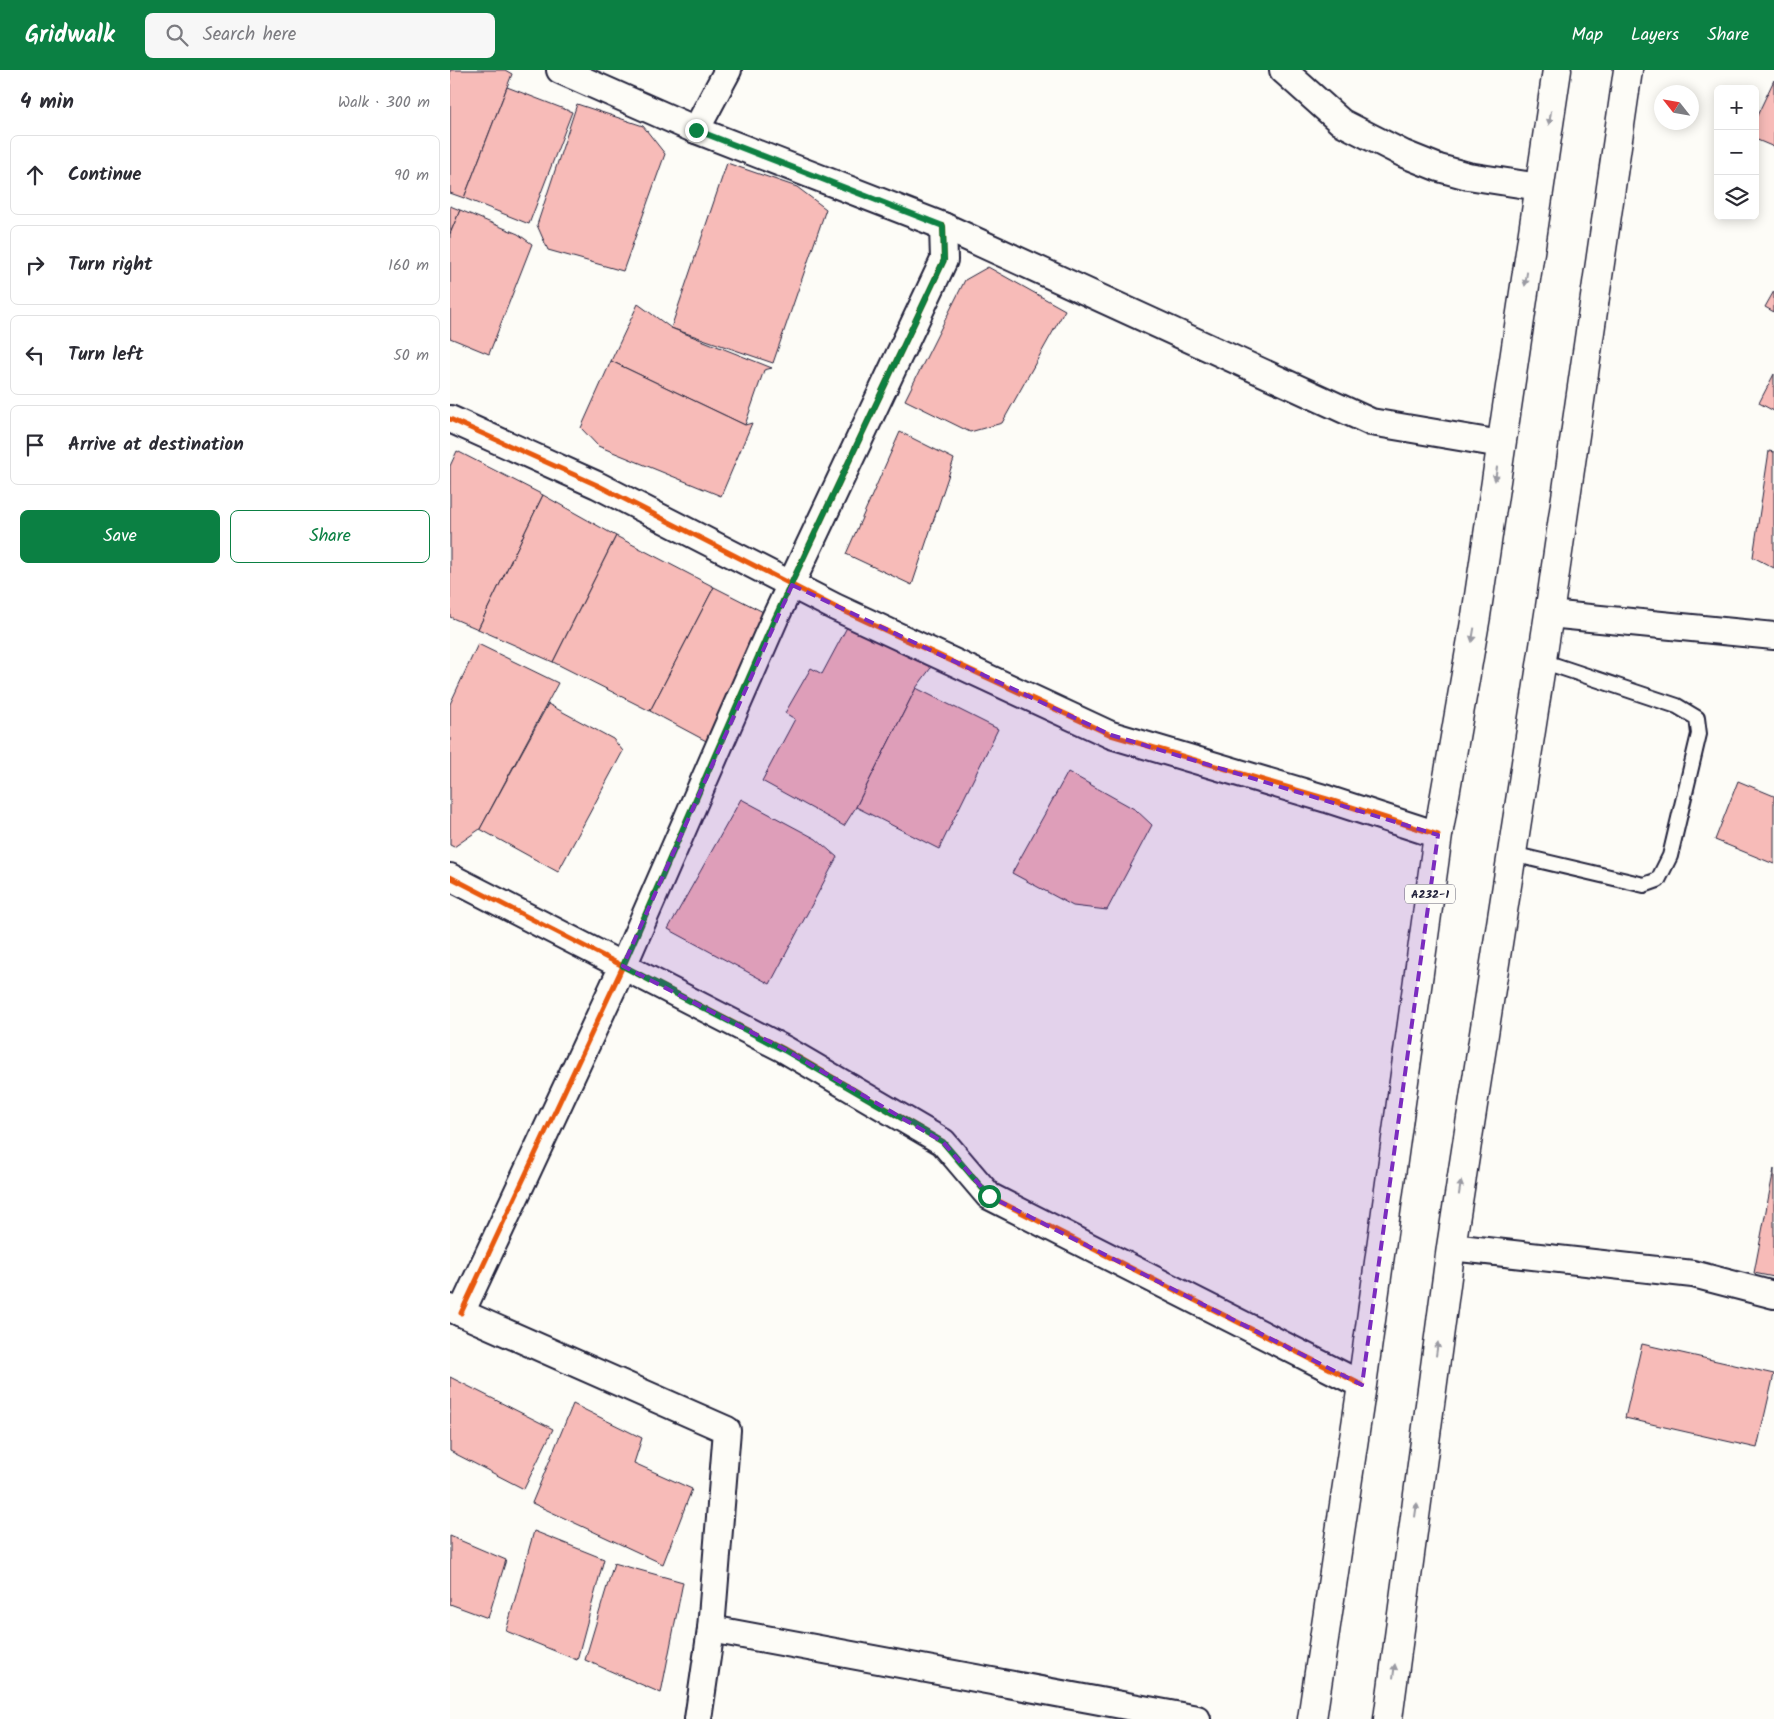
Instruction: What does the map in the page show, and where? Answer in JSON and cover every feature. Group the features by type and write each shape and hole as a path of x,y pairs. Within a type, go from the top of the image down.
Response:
{"highway":[{"name":"A232-1","path":"1312,1719 1362,1385 1438,835 1476,616 1557,70"},
{"path":"1388,1719 1451,1247 1542,661 1628,70"}],"street":[{"path":"560,70 696,130 943,226 1371,422 1501,444"},
{"path":"696,130 728,70"},
{"path":"1283,70 1341,122 1404,154 1439,168 1468,176 1539,187"},
{"path":"698,1719 711,1629 727,1430 456,1311 623,966 775,618 944,260 943,226"},
{"path":"450,419 597,485 835,607 1111,735 1327,799 1438,835"},
{"path":"1549,614 1774,636"},
{"path":"450,877 784,1050 943,1142 989,1196 1362,1385"},
{"path":"1451,1247 1693,1274 1774,1295"},
{"path":"711,1629 1198,1719"}],"lane":[{"path":"1512,854 1644,886 1658,880 1670,856 1699,734 1697,718 1677,706 1542,661"}],"highlighted area":[{"path":"792,585 1111,735 1438,835 1362,1385 989,1196 943,1142 784,1049 623,966"}],"building":[{"path":"450,70 505,70 512,74 464,198 450,193"},
{"path":"1774,80 1774,147 1759,141 1759,112"},
{"path":"507,87 572,112 529,224 464,198"},
{"path":"577,104 643,126 665,154 623,271 548,250 537,225"},
{"path":"727,163 797,187 826,209 773,363 671,328"},
{"path":"450,206 460,210 450,234"},
{"path":"460,210 518,234 532,244 489,354 450,338 450,234"},
{"path":"988,267 1065,310 1002,423 970,432 905,400 965,280"},
{"path":"1774,291 1774,312 1765,307"},
{"path":"638,304 671,328 772,368 764,370 745,425 611,361"},
{"path":"611,361 745,425 752,423 721,496 598,446 581,428"},
{"path":"1774,374 1774,411 1759,403"},
{"path":"900,432 954,459 912,585 846,554"},
{"path":"457,451 543,495 478,629 450,617 450,466"},
{"path":"1769,451 1774,452 1774,568 1753,557"},
{"path":"543,495 616,536 553,662 478,629"},
{"path":"616,536 714,587 650,711 553,662"},
{"path":"714,587 775,618 710,743 650,711"},
{"path":"853,616 936,661 916,688 856,807 844,826 762,781 795,719 785,713 811,668 822,674"},
{"path":"478,644 558,683 480,829 454,847 450,845 450,704"},
{"path":"916,688 998,729 939,849 856,807"},
{"path":"548,704 613,739 623,751 558,872 480,829"},
{"path":"1068,772 1136,810 1152,825 1107,910 1073,906 1012,873"},
{"path":"1738,781 1774,796 1774,864 1715,840"},
{"path":"741,799 816,839 837,857 770,984 668,929"},
{"path":"1774,1169 1774,1277 1754,1273"},
{"path":"1642,1344 1774,1374 1757,1448 1625,1418"},
{"path":"450,1377 553,1429 524,1489 450,1451"},
{"path":"573,1404 642,1438 634,1463 692,1489 663,1564 532,1503"},
{"path":"534,1531 604,1559 577,1660 506,1631"},
{"path":"450,1536 506,1560 488,1618 450,1604"},
{"path":"614,1563 683,1582 661,1693 585,1660"}],"cycle path":[{"path":"461,1313 623,966 775,618 944,260 943,226"},
{"path":"450,419 597,485 835,607 1111,735 1327,799 1438,835"},
{"path":"450,877 784,1049 943,1142 989,1196 1362,1385"}],"route":[{"path":"696,130 943,226 944,260 775,618 623,966 784,1050 943,1142 989,1196"}]}
